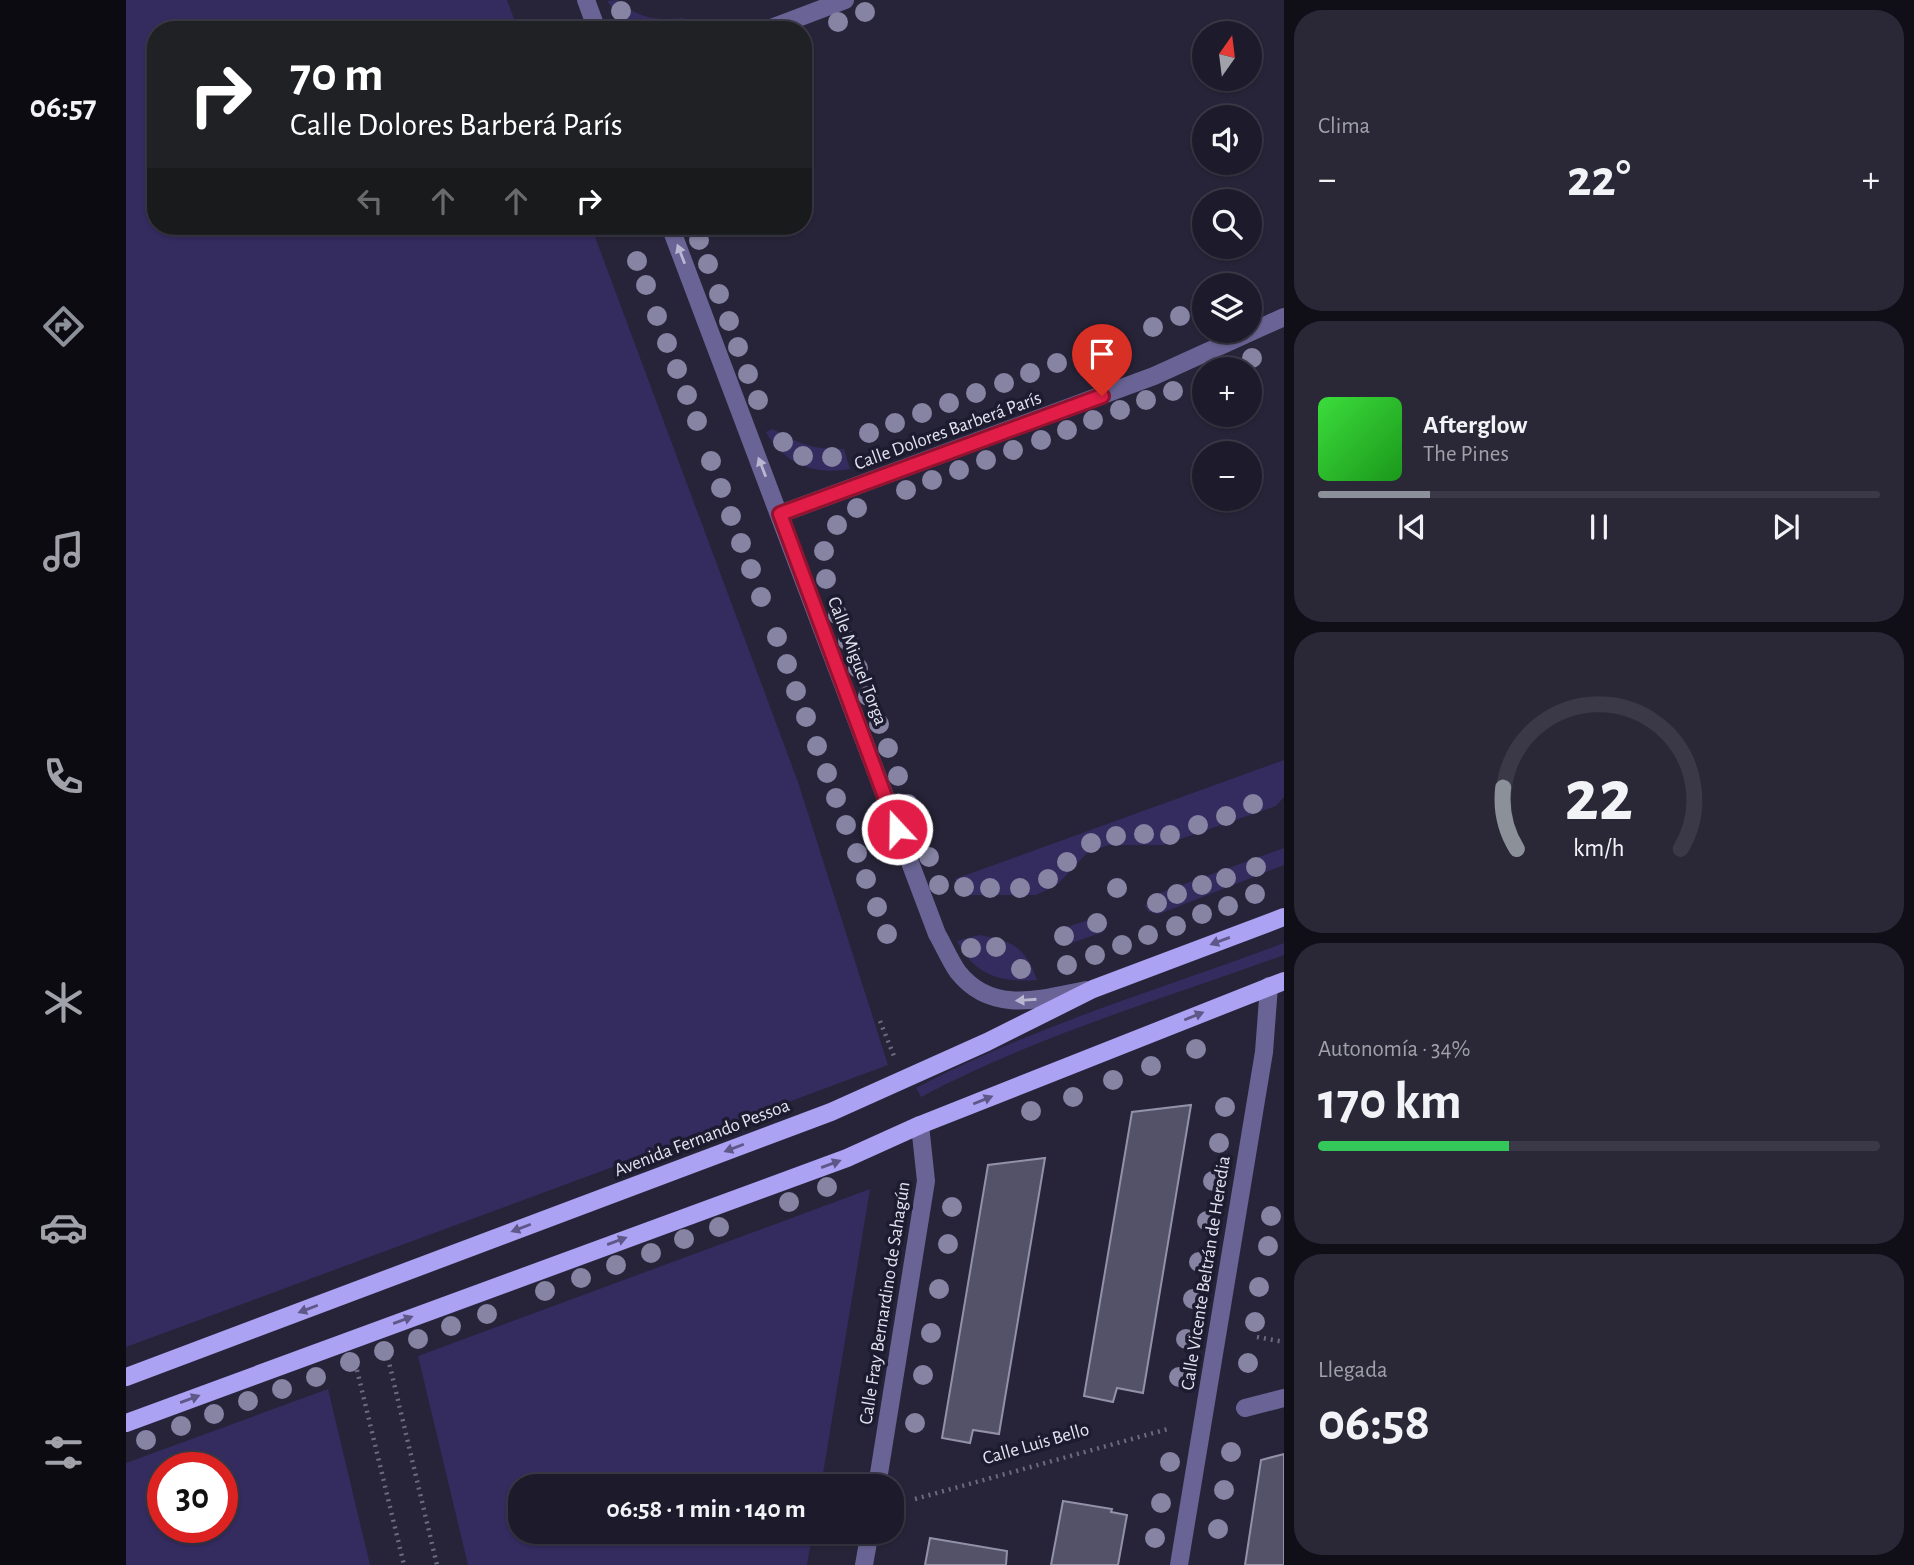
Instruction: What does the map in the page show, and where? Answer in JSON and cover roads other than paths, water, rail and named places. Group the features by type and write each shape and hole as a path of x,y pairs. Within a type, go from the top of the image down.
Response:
{"main road":[{"name":"Avenida Fernando Pessoa","path":"126,1377 831,1112 986,1042 1093,989 1284,917"},
{"path":"126,1423 847,1158 920,1125 1276,983"}],"street":[{"path":"586,0 594,21"},
{"path":"790,21 845,0"},
{"name":"Calle Miguel Torga","path":"673,235 937,934 958,972 982,994 1021,1003 1093,989"},
{"name":"Calle Dolores Barberá París","path":"780,514 1154,376 1284,317"},
{"name":"Calle Vicente Beltrán de Heredia","path":"1179,1565 1276,983"},
{"name":"Calle Fray Bernardino de Sahagún","path":"879,1474 926,1181 920,1125"},
{"path":"1245,1408 1284,1398"},
{"path":"864,1565 868,1544"}]}
